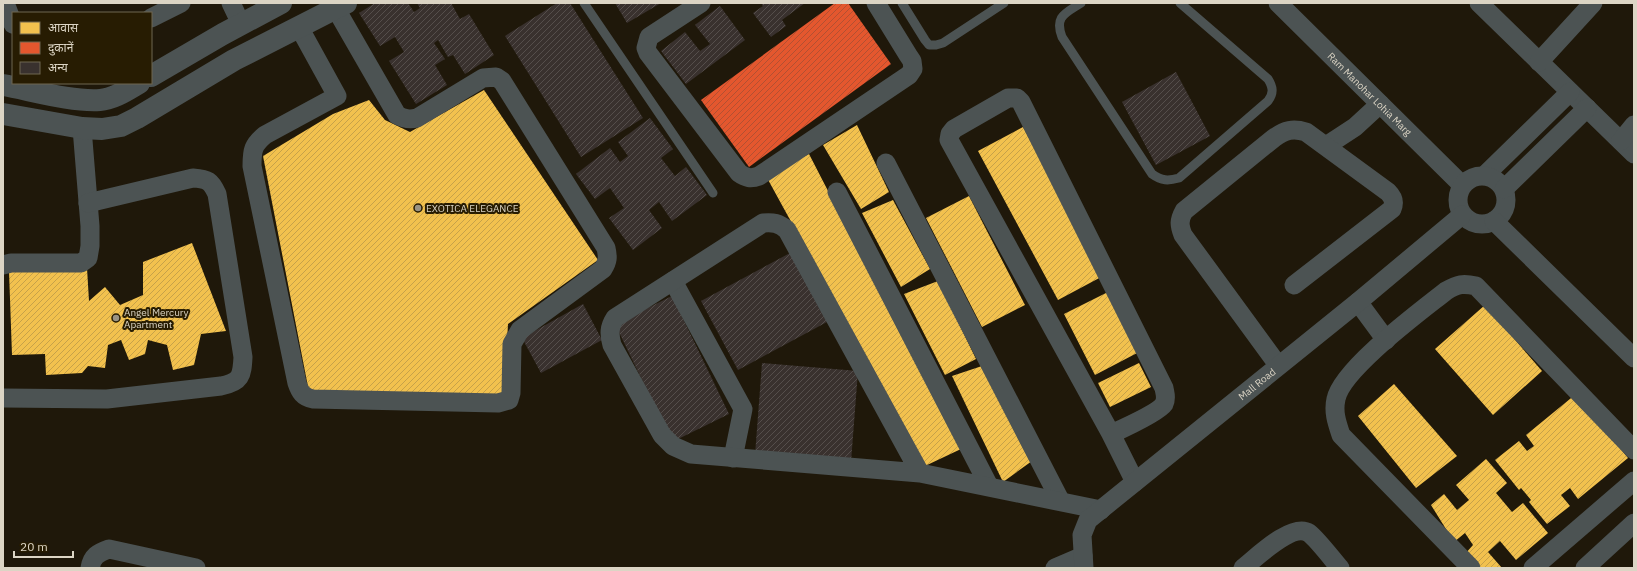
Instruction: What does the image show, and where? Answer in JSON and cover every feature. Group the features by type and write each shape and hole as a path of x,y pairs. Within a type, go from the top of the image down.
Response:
{"street":[{"path":"5,3 12,21"},
{"path":"152,18 181,3"},
{"path":"231,3 241,24"},
{"path":"152,75 241,24 281,3"},
{"path":"696,4 649,37 646,48 648,53 739,172 744,177 752,178 759,176 909,75 913,70 912,61 876,3"},
{"name":"Ram Manohar Lohia Marg","path":"1278,3 1462,185"},
{"path":"1479,3 1634,154"},
{"path":"1540,62 1593,3"},
{"path":"3,114 82,128 102,129 121,126 234,60 299,27 329,8 397,115 403,119 411,120 417,118 482,78 496,77 502,81 606,248 608,256 607,262 603,269 520,330 515,337 512,344 511,393 508,400 498,403 313,399 306,398 300,392 295,375 252,166 252,154 255,144 265,135 337,96 299,27"},
{"path":"3,85 77,99 101,100 120,94 137,84"},
{"path":"1485,175 1570,92"},
{"path":"1111,434 1157,411 1164,405 1166,397 1164,388 1021,102 1017,98 1008,98 954,129 950,134 949,140 1136,482"},
{"path":"1326,146 1355,127 1380,104"},
{"path":"1504,189 1587,108"},
{"path":"1620,141 1634,125"},
{"path":"3,265 11,263 81,262 88,258 90,246 90,226 82,128"},
{"path":"1278,365 1183,235 1180,227 1180,218 1184,211 1282,132 1291,129 1306,132 1326,146 1388,192 1392,197 1394,204 1392,208 1294,285"},
{"path":"886,163 1060,500"},
{"path":"1485,175 1499,182 1504,189 1506,199 1503,212 1494,221 1480,224 1473,223 1462,215 1458,208 1458,192 1462,185 1472,177 1485,175"},
{"path":"3,398 106,399 221,386 233,383 242,374 243,357 217,194 213,184 205,179 193,178 88,203"},
{"path":"837,192 989,486"},
{"name":"Mall Road","path":"1083,562 1082,535 1088,520 1278,365 1358,302 1462,215"},
{"path":"1494,221 1634,358"},
{"path":"920,473 787,230 781,224 772,222 763,223 616,318 610,325 612,345 662,435 674,446 692,454 920,473 1060,500 1101,510"},
{"path":"673,281 743,409 732,458"},
{"path":"1471,568 1341,435 1335,415 1336,398 1338,393 1343,383 1357,367 1386,340 1446,291 1455,286 1466,283 1476,286 1634,450"},
{"path":"1358,302 1386,340"},
{"path":"1533,568 1634,481"},
{"path":"1585,568 1634,523"},
{"path":"1243,568 1285,536 1293,532 1301,531 1309,533 1340,568"},
{"path":"90,568 91,560 98,553 109,549 196,568"},
{"path":"1055,568 1083,562"}],"lane":[{"path":"584,3 713,193"},
{"path":"902,3 929,45 936,45 943,43 1004,3"},
{"path":"1081,3 1065,14 1059,21 1059,28 1062,37 1152,174 1160,180 1171,180 1179,178 1268,101 1273,94 1272,86 1268,79 1180,3"}],"building: आवास":[{"name":"EXOTICA ELEGANCE","path":"484,90 598,260 508,324 504,395 309,392 263,156 333,114 369,100 385,120 410,132"},
{"path":"857,125 889,192 861,209 823,145"},
{"path":"1023,127 1103,276 1058,300 978,151"},
{"path":"809,154 961,449 925,466 766,176"},
{"path":"969,196 1025,305 982,327 926,218"},
{"path":"893,200 930,269 901,287 862,213"},
{"name":"Angel Mercury Apartment","path":"192,243 226,331 201,334 194,365 173,370 167,345 148,340 145,354 129,360 121,340 108,345 105,368 88,366 82,373 46,375 45,354 12,355 9,271 87,268 89,301 105,287 120,305 143,295 143,262"},
{"path":"938,281 976,359 945,375 904,294"},
{"path":"1108,292 1139,352 1095,375 1064,314"},
{"path":"1485,305 1542,371 1493,415 1435,349"},
{"path":"1139,363 1151,387 1110,407 1098,383"},
{"path":"982,366 1032,461 1003,482 952,376"},
{"path":"1394,384 1457,456 1416,488 1358,416"},
{"path":"1576,394 1628,458 1578,499 1570,488 1561,495 1570,506 1547,524 1529,502 1531,500 1521,488 1519,490 1495,460 1519,441 1527,451 1534,446 1526,435"},
{"path":"1486,459 1507,483 1496,493 1512,512 1523,503 1548,533 1516,560 1500,541 1488,552 1502,568 1480,568 1465,554 1473,545 1465,533 1454,542 1431,505 1444,494 1457,510 1469,500 1456,485"}],"building: दुकानें":[{"path":"835,3 848,3 891,64 749,167 701,100"}],"building: अन्य":[{"path":"375,3 408,3 414,12 420,8 417,3 451,3 460,19 469,14 494,55 465,74 453,55 448,57 438,40 434,43 445,59 435,65 447,85 416,104 389,61 404,52 395,37 380,46 359,13"},
{"path":"557,3 570,3 643,118 581,157 505,36"},
{"path":"615,3 661,3 627,23"},
{"path":"761,3 805,3 782,20 786,26 771,37 753,13 763,6"},
{"path":"720,6 745,40 686,84 661,51 685,32 700,51 710,44 695,25"},
{"path":"1176,72 1210,136 1156,165 1122,102"},
{"path":"650,118 673,149 661,158 675,176 686,167 707,195 672,221 659,202 649,210 662,228 633,250 609,218 624,208 610,188 595,199 576,174 610,148 620,162 628,156 618,142"},
{"path":"790,253 827,322 738,370 701,301"},
{"path":"672,296 729,414 672,442 615,324"},
{"path":"583,304 602,340 541,373 522,338"},
{"path":"762,363 858,371 851,462 755,455"}],"place":[{"name":"EXOTICA ELEGANCE","path":"418,208"},
{"name":"Angel Mercury Apartment","path":"116,318"}]}
